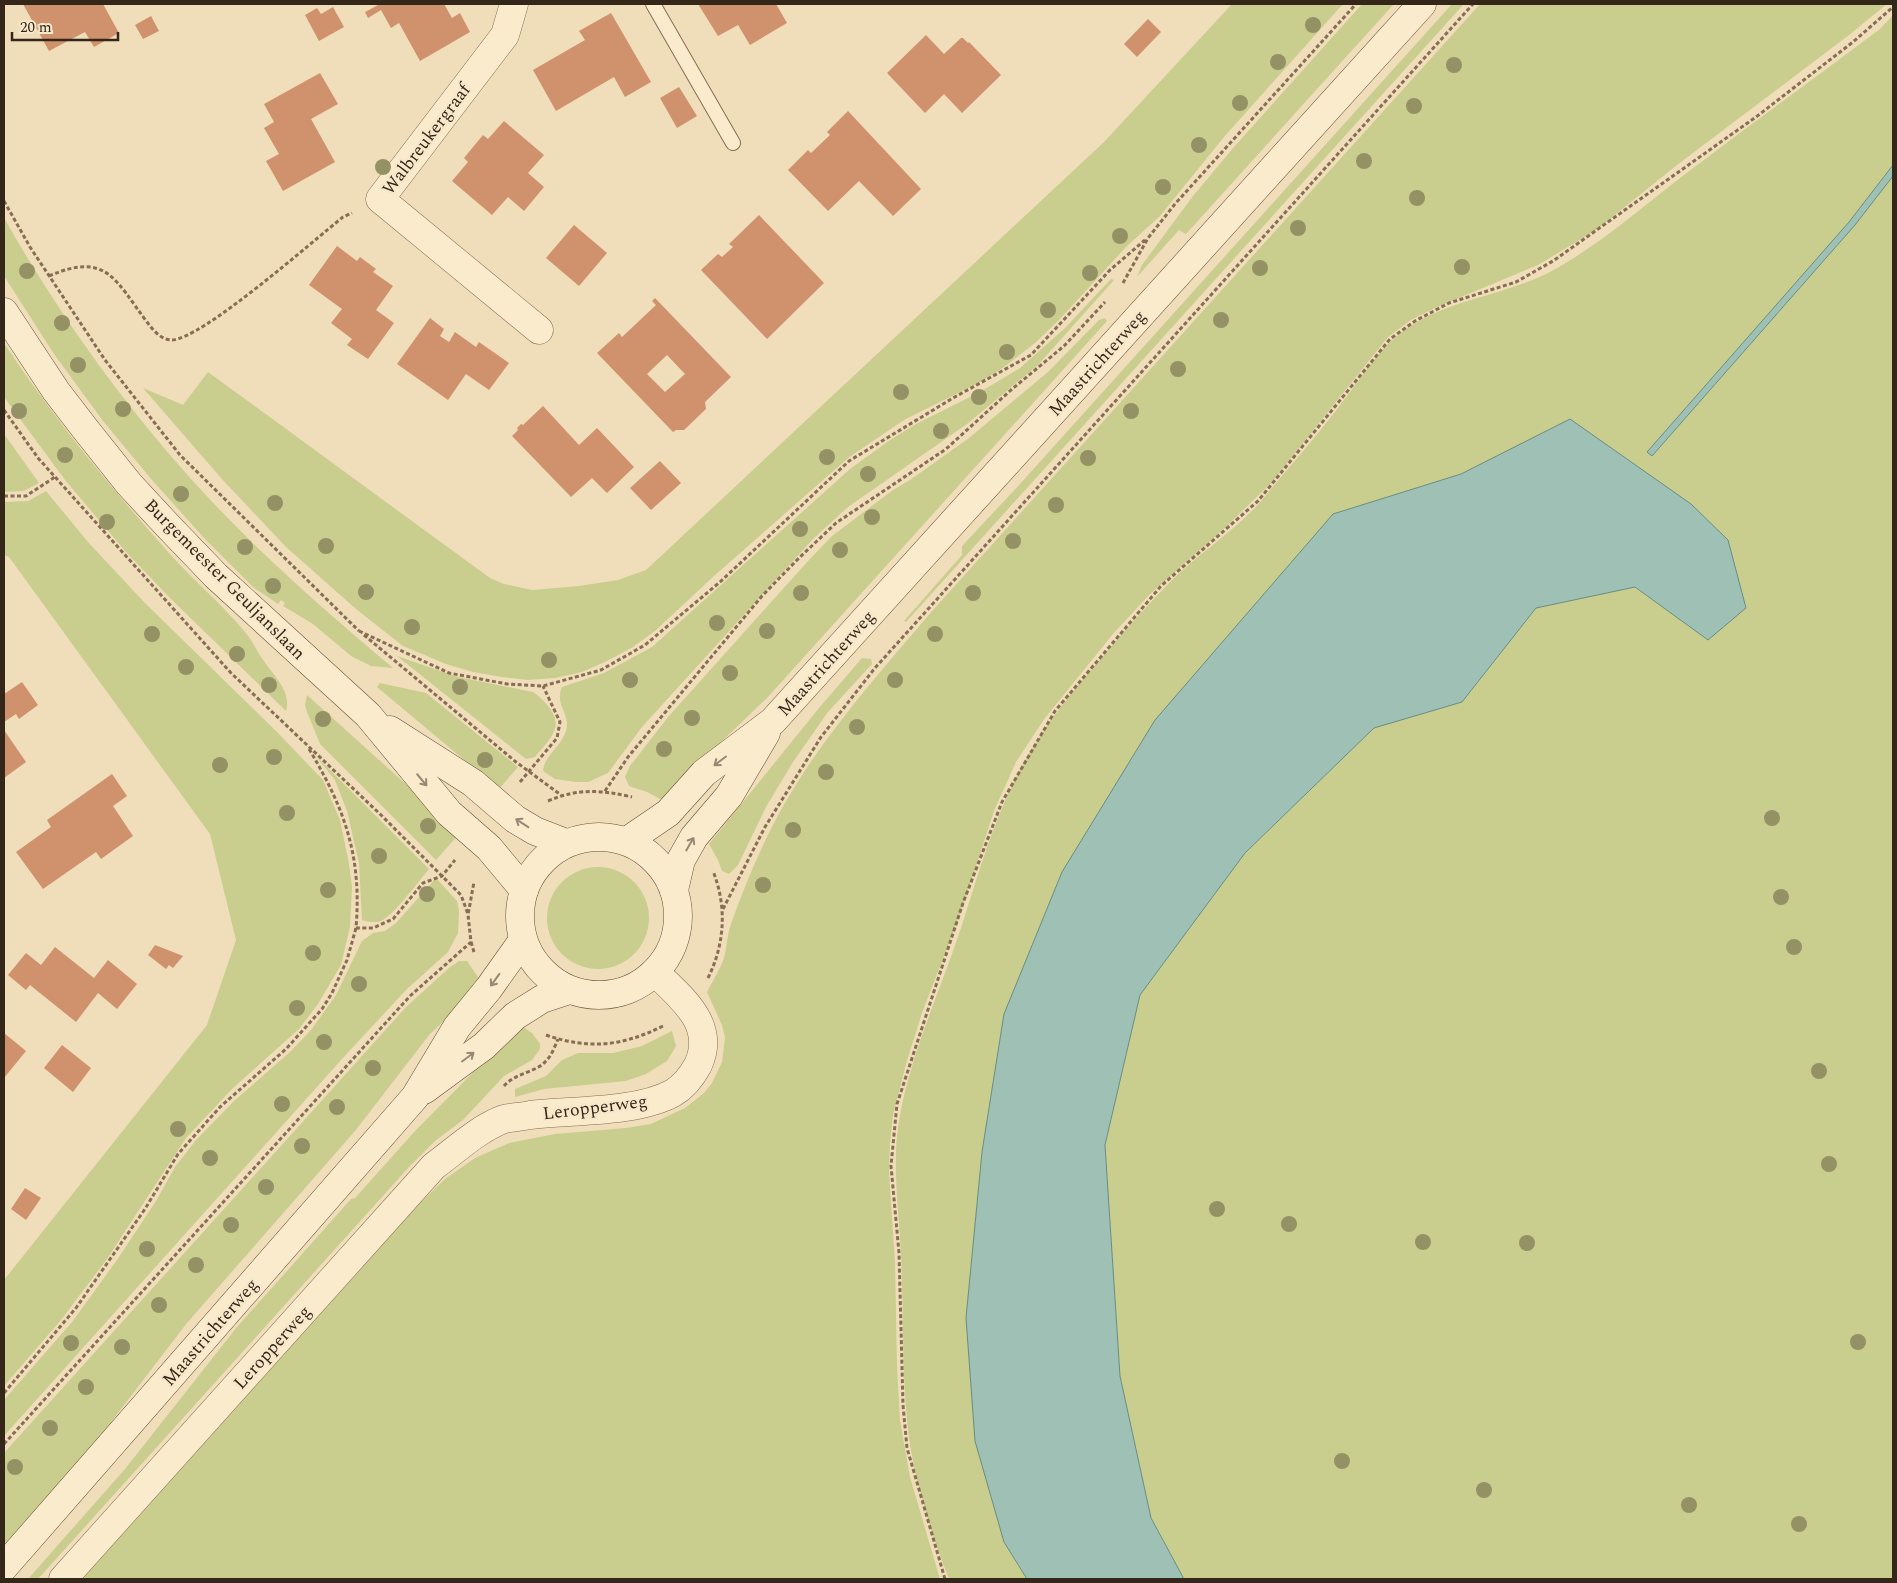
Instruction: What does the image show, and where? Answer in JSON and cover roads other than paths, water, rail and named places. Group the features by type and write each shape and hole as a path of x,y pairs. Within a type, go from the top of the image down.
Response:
{"main road":[{"name":"Walbreukergraaf","path":"514,4 505,35 380,199 539,330"},
{"name":"Maastrichterweg","path":"627,841 668,813 704,773 773,721 1422,4"},
{"name":"Burgemeester Geuljanslaan","path":"4,312 56,391 129,484 216,576 368,715 449,812 489,848 524,890"},
{"name":"Burgemeester Geuljanslaan","path":"368,715 473,784 515,819 535,832 566,843"},
{"name":"Maastrichterweg","path":"674,890 682,860 694,837 729,796 773,721"},
{"path":"603,836 627,841 645,850 657,860 666,872 674,890 679,914 677,931 668,956 655,972 638,985 622,992 603,995 569,990 543,972 532,958 523,940 520,908 524,890 537,865 550,853 566,843 586,837 603,836"},
{"name":"Maastrichterweg","path":"4,1567 415,1097 457,1027 489,988 523,940"},
{"name":"Leropperweg","path":"63,1579 434,1166 489,1126 505,1119 634,1106 673,1093 690,1078 699,1062 702,1050 701,1028 689,1005 655,972"},
{"name":"Maastrichterweg","path":"415,1097 484,1046 515,1016 542,999 569,990"}],"lane":[{"path":"653,4 733,143"}],"water":[{"path":"1893,165 1893,176 1855,225 1652,456 1647,452 1849,222"},
{"path":"1570,419 1691,504 1728,540 1746,608 1708,640 1635,587 1536,608 1462,702 1374,728 1245,853 1140,995 1105,1145 1120,1376 1151,1518 1184,1579 1027,1579 1004,1542 975,1441 966,1318 982,1152 1004,1014 1062,872 1155,720 1333,514 1461,474"}]}
